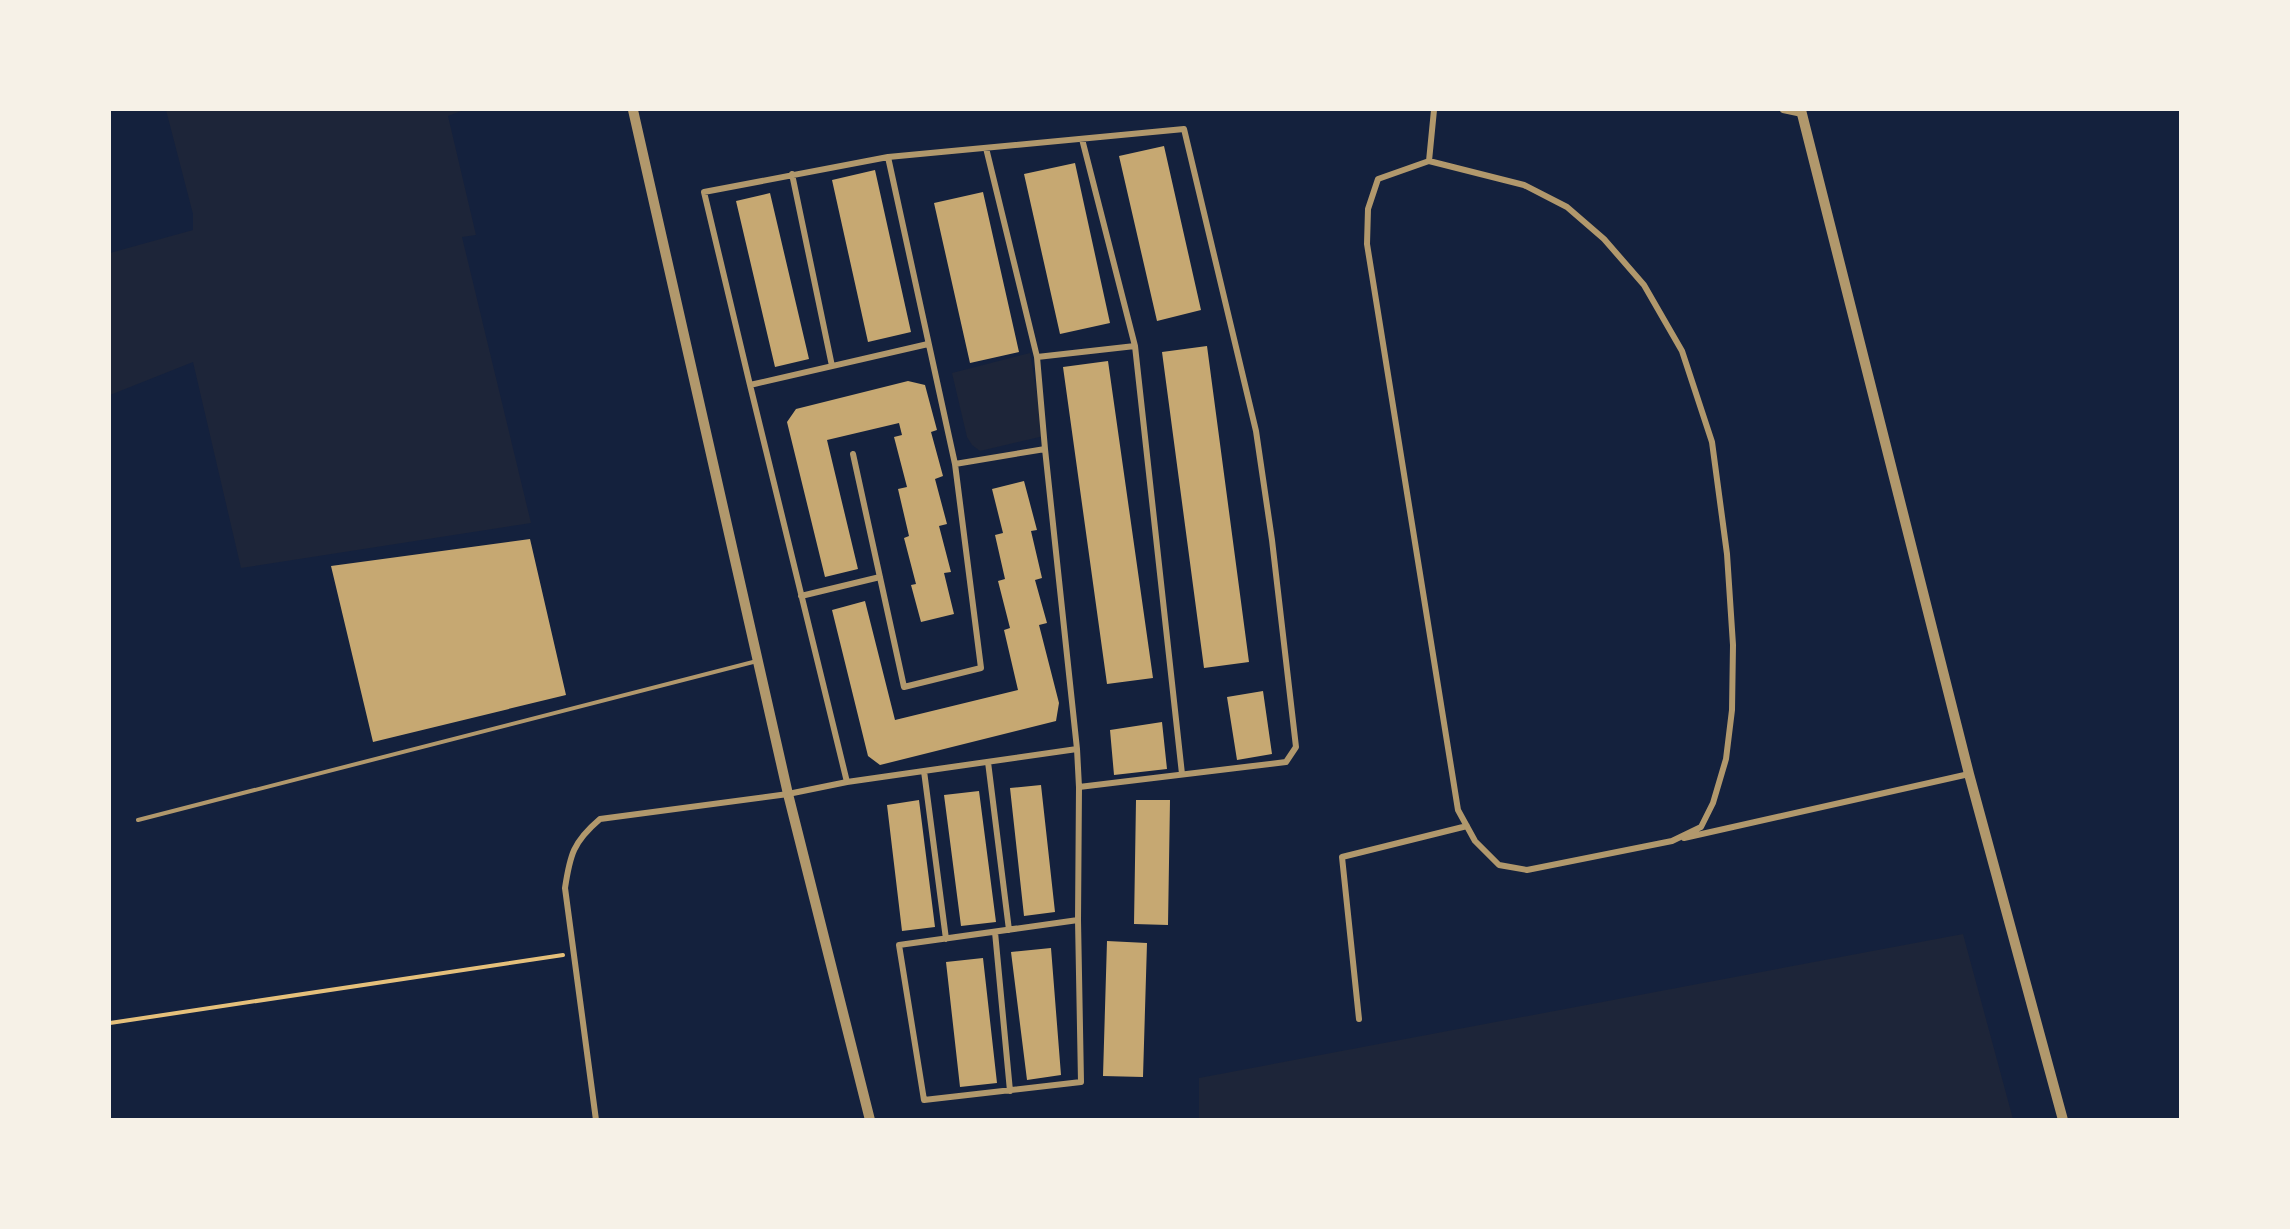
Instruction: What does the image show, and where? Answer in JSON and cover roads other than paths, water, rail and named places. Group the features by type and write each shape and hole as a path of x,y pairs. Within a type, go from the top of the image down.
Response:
{"street":[{"path":"633,110 788,794 870,1119"},
{"path":"1429,161 1434,110"},
{"path":"1783,110 1802,112 1969,774 2063,1119"},
{"path":"847,782 704,192 888,157 1184,129 1256,431 1272,540 1296,747 1286,762 1079,788"},
{"path":"1082,139 1135,346 1182,774"},
{"path":"986,148 1037,357 1077,749 1081,1083 924,1101 899,945 1078,920"},
{"path":"853,454 904,687 981,668 955,464 888,157"},
{"path":"1672,841 1701,827 1713,803 1726,759 1733,645 1727,554 1712,442 1682,351 1644,285 1604,238 1567,207 1524,185 1429,161 1378,179 1368,210 1367,244 1458,810 1475,841 1499,865 1527,870 1672,841 1969,774"},
{"path":"792,174 832,366"},
{"path":"750,385 928,344"},
{"path":"1037,357 1135,346"},
{"path":"955,464 1045,449"},
{"path":"801,596 880,577"},
{"path":"596,1119 565,888 570,857 583,833 600,819 788,794 847,782 1077,749"},
{"path":"988,762 1008,930"},
{"path":"924,771 945,939"},
{"path":"1359,1019 1342,857 1467,826"},
{"path":"995,932 1010,1091"}],"lane":[{"path":"138,820 758,660"}]}
